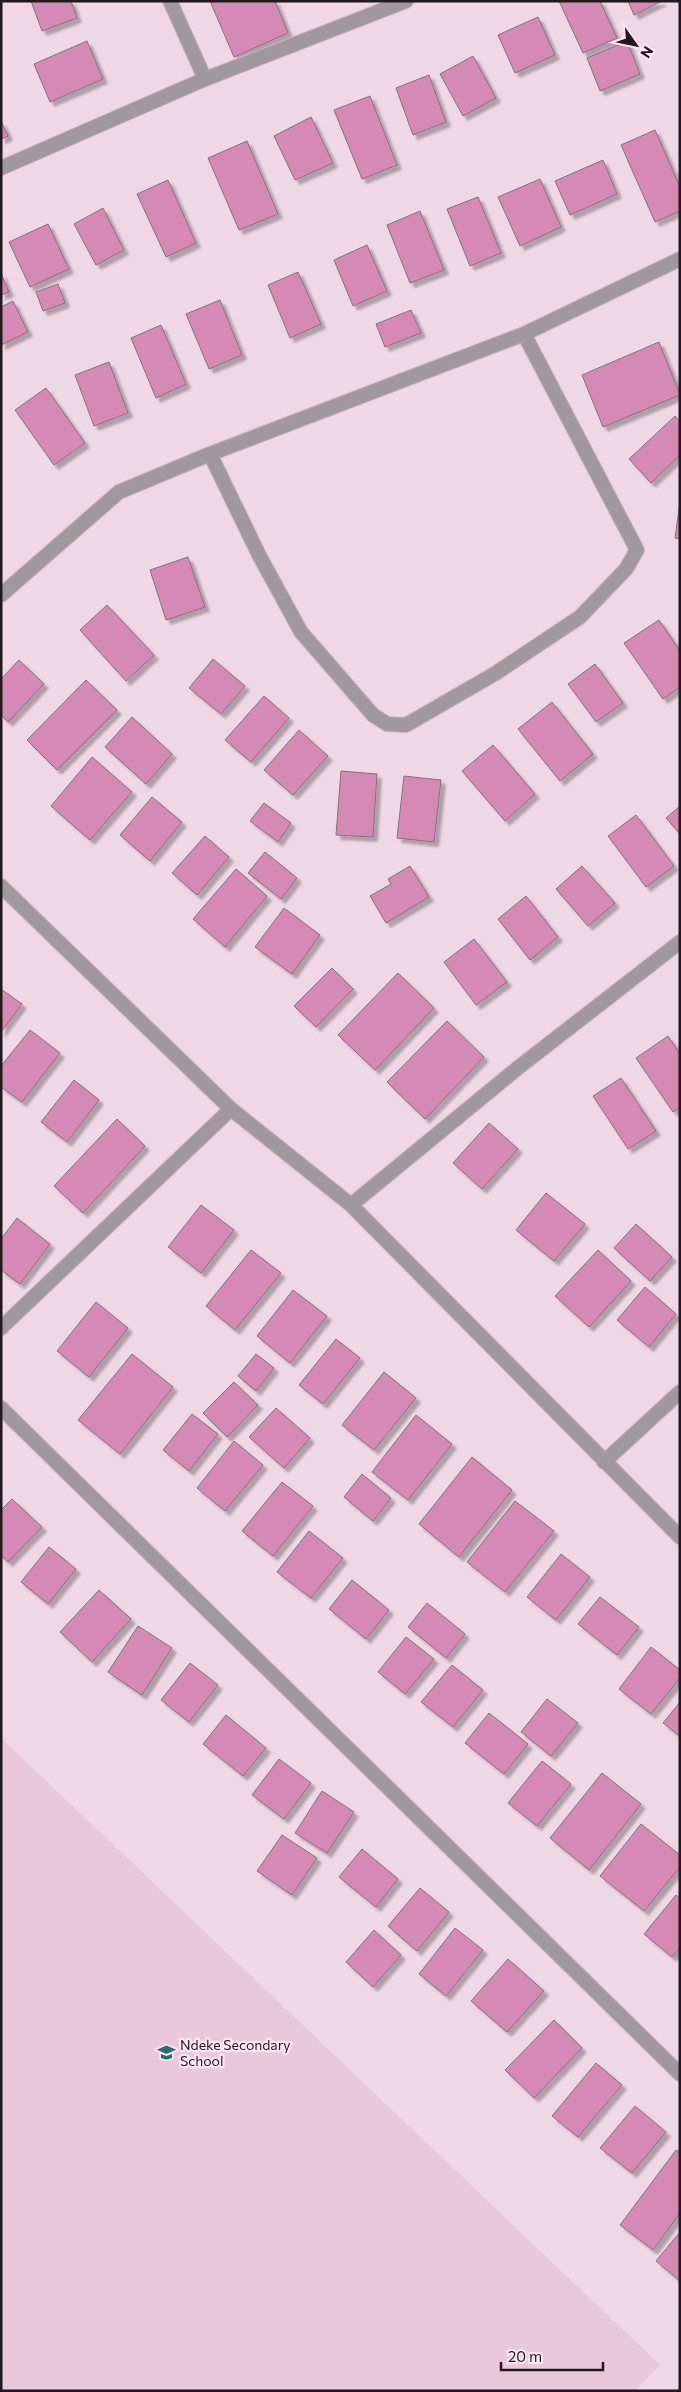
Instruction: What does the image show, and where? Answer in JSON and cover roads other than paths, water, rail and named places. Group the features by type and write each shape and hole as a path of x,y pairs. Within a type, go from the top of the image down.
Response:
{"street":[{"path":"170,1 205,79"},
{"path":"1,168 205,79 406,1"},
{"path":"1,595 119,492 210,454 524,334 680,259"},
{"path":"210,454 259,555 301,632 372,716 387,724 406,725 496,673 580,617 626,569 636,550 524,334"},
{"path":"1,886 231,1109 351,1205 680,1537"},
{"path":"351,1205 519,1068 680,942"},
{"path":"1,1328 231,1109"},
{"path":"604,1462 680,1392"},
{"path":"1,1408 680,2074"}],"place":[{"name":"Ndeke Secondary School","path":"166,2052"}]}
